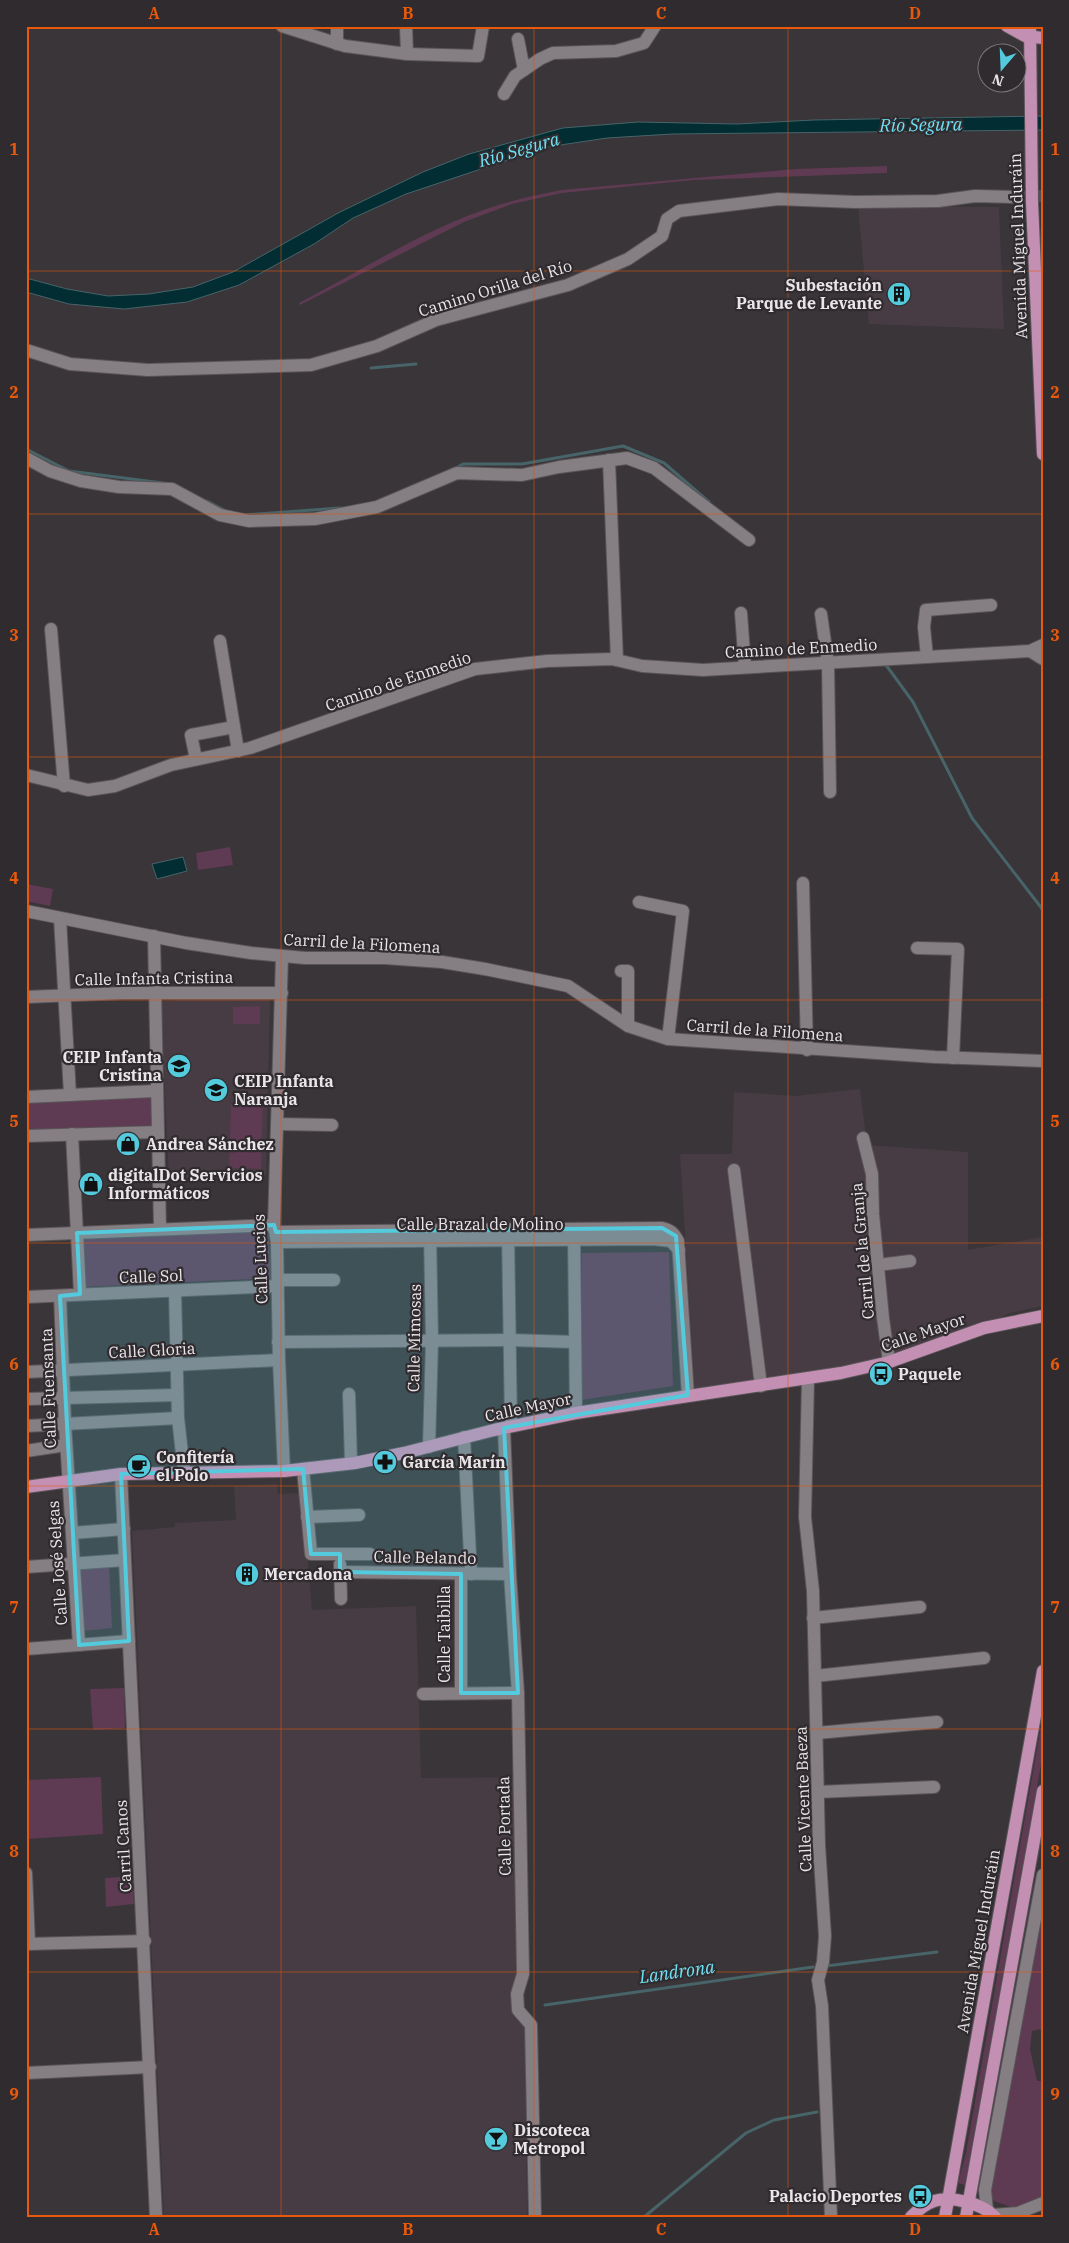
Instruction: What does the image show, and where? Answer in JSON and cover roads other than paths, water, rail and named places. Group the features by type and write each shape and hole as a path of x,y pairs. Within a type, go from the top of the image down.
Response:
{"main road":[{"path":"1007,26 1030,32 1043,38"},
{"name":"Avenida Miguel Induráin","path":"1030,32 1032,182 1043,454"},
{"name":"Calle Mayor","path":"26,1486 121,1474 184,1471 284,1471 351,1463 576,1413 688,1395 808,1379 889,1362 984,1328 1039,1319"},
{"name":"Avenida Miguel Induráin","path":"945,2217 1043,1672"},
{"path":"966,2217 1043,1791"},
{"path":"911,2217 930,2203 948,2200 968,2204 992,2214"}],"street":[{"path":"282,26 337,44 407,54 478,56 483,26"},
{"path":"337,26 337,44"},
{"path":"406,26 407,54"},
{"path":"504,94 515,76 540,59 553,53 616,51 644,43 655,26"},
{"path":"518,39 524,70"},
{"name":"Camino Orilla del Río","path":"26,350 70,364 148,370 311,365 377,346 436,320 568,285 628,259 662,236 668,219 679,211 778,199 864,202 938,201 974,196 1015,197"},
{"path":"26,458 50,471 80,481 118,487 172,489 220,515 249,520 315,519 377,507 457,473 522,475 627,458 654,468 749,540"},
{"path":"609,460 617,660"},
{"path":"927,657 924,627 926,610 991,605"},
{"path":"741,613 745,668"},
{"path":"821,614 828,663 830,792"},
{"path":"51,629 64,786"},
{"path":"220,641 238,751"},
{"name":"Camino de Enmedio","path":"26,775 64,786 88,790 115,786 171,765 238,751 334,721 475,669 547,661 617,660 642,666 703,670 1030,651 1043,645"},
{"path":"1030,651 1043,659"},
{"path":"196,759 191,735 234,726"},
{"path":"803,884 808,1050"},
{"path":"639,902 683,911 668,1040"},
{"name":"Carril de la Filomena","path":"26,911 243,952 305,958 386,958 442,962 568,986 628,1026 668,1040 767,1045 808,1050 1043,1061"},
{"path":"60,918 70,1095"},
{"path":"154,936 155,1092 160,1229"},
{"path":"917,948 958,949 953,1058"},
{"name":"Calle Lucios","path":"282,956 276,1233 278,1360 284,1471"},
{"path":"621,971 628,971 628,1026"},
{"name":"Calle Infanta Cristina","path":"26,997 282,993"},
{"path":"26,1097 155,1092"},
{"path":"278,1124 332,1125"},
{"path":"26,1136 157,1132"},
{"path":"72,1134 80,1294"},
{"name":"Carril de la Granja","path":"863,1138 872,1174 878,1265 889,1362"},
{"path":"734,1170 760,1386"},
{"path":"26,1235 160,1229 276,1233 508,1235 574,1234 662,1228 676,1236 679,1250 688,1395"},
{"path":"574,1234 576,1413"},
{"name":"Calle Mimosas","path":"429,1447 432,1341 430,1235"},
{"name":"Calle Portada","path":"508,1235 510,1574 518,1693 523,1974 517,1994 518,2010 532,2025 535,2217"},
{"path":"878,1265 910,1261"},
{"name":"Calle Sol","path":"26,1298 175,1291 334,1280"},
{"path":"175,1291 178,1418 184,1471"},
{"name":"Calle Fuensanta","path":"60,1296 68,1480"},
{"path":"278,1342 510,1340 575,1342"},
{"name":"Calle Gloria","path":"26,1372 278,1360"},
{"name":"Calle Vicente Baeza","path":"808,1379 805,1517 813,1591 818,1792 825,1936 824,1962 818,1980 823,2014 831,2217"},
{"path":"349,1394 351,1463"},
{"path":"26,1399 177,1395"},
{"path":"26,1426 178,1418"},
{"name":"Calle Taibilla","path":"460,1693 466,1574 464,1437"},
{"path":"26,1451 66,1445"},
{"path":"303,1469 311,1554 370,1554"},
{"name":"Carril Canos","path":"121,1474 145,1941 156,2217"},
{"name":"Calle José Selgas","path":"68,1480 79,1645"},
{"path":"308,1517 358,1515"},
{"path":"72,1533 124,1529"},
{"path":"340,1554 341,1599"},
{"path":"26,1567 125,1560"},
{"name":"Calle Belando","path":"340,1572 510,1574"},
{"path":"813,1618 920,1607"},
{"path":"26,1649 130,1641"},
{"path":"815,1676 984,1658"},
{"path":"423,1694 518,1693"},
{"path":"817,1733 937,1722"},
{"path":"818,1792 934,1787"},
{"path":"26,1873 28,1944 145,1941"},
{"path":"1042,1881 986,2190 992,2214 1018,2213 1043,2203"},
{"path":"26,2073 150,2067"}],"water":[{"name":"Río Segura","path":"1043,116 1043,130 672,134 607,138 547,147 406,194 353,218 314,244 239,285 187,302 124,309 69,304 26,292 26,278 67,289 108,296 149,294 193,287 233,272 340,212 423,172 469,154 563,128 638,122 737,124 814,120"},
{"path":"183,857 187,871 157,879 152,864"}],"waterway":[{"path":"371,368 416,364"},
{"path":"456,468 463,464 522,464 623,446 664,463 709,502"},
{"path":"26,449 69,471 163,483"},
{"path":"207,501 226,511"},
{"path":"244,515 340,508"},
{"path":"886,665 913,702 972,818 1043,910"},
{"name":"Landrona","path":"826,1966 937,1952"},
{"name":"Landrona","path":"545,2005 813,1967"},
{"name":"Landrona","path":"644,2217 746,2133 774,2120 817,2112"}],"tunnel":[{"path":"1015,197 1043,196"}],"place":[{"name":"Subestación Parque de Levante","path":"899,294"},
{"name":"CEIP Infanta Cristina","path":"179,1066"},
{"name":"CEIP Infanta Naranja","path":"216,1090"},
{"name":"Andrea Sánchez","path":"128,1144"},
{"name":"digitalDot Servicios Informáticos","path":"91,1184"},
{"name":"Paquele","path":"881,1374"},
{"name":"García Marín","path":"385,1462"},
{"name":"Confitería el Polo","path":"139,1466"},
{"name":"Mercadona","path":"247,1574"},
{"name":"Discoteca Metropol","path":"496,2139"},
{"name":"Palacio Deportes","path":"920,2196"}]}
